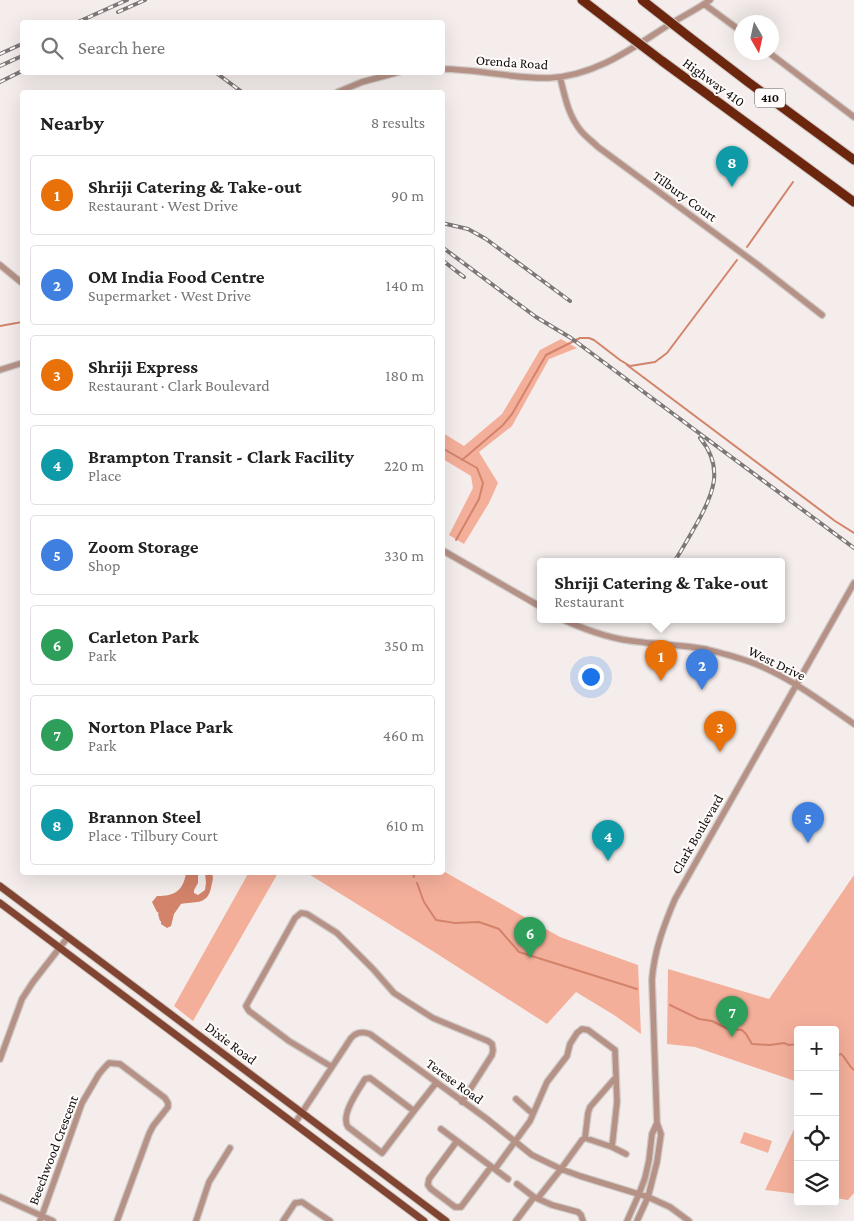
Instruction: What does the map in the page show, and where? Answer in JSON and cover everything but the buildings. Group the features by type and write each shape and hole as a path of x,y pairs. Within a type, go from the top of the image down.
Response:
{"highway":[{"name":"Highway 410","path":"582,0 854,202"},
{"name":"Highway 410","path":"642,0 748,82 854,160"}],"main road":[{"name":"Dixie Road","path":"0,886 446,1221"},
{"name":"Dixie Road","path":"0,903 424,1221"}],"street":[{"path":"707,2 734,25"},
{"name":"Orenda Road","path":"445,69 528,77 560,77 586,71 621,56 707,2"},
{"path":"779,60 854,116"},
{"path":"343,90 362,82 388,75"},
{"name":"Tilbury Court","path":"560,77 566,105 582,133 598,147 758,264 822,315"},
{"path":"0,265 20,281"},
{"path":"0,370 20,364"},
{"path":"445,552 537,605"},
{"name":"Clark Boulevard","path":"627,1221 639,1194 649,1160 652,1134 656,1123 652,980 658,942 665,922 675,899 854,583"},
{"name":"West Drive","path":"570,623 602,635 620,639 699,648 734,656 769,670 796,685 854,724"},
{"path":"332,1067 289,1041 249,1011 246,1006 295,918 301,913 307,914 337,933 394,993 410,1004 433,1018 492,1044 492,1055 462,1102"},
{"path":"0,1059 22,999 68,937"},
{"path":"457,1141 429,1179 428,1185 455,1207 461,1207 530,1121 547,1082 567,1056 570,1044 582,1029 588,1030 615,1050 617,1102 612,1147"},
{"name":"Terese Road","path":"295,1123 355,1034 365,1032 532,1155 580,1176 648,1196 670,1207 689,1221"},
{"name":"Beechwood Crescent","path":"40,1219 82,1103 99,1074 109,1064 114,1063 120,1064 165,1098 168,1103 168,1107 149,1134 117,1221"},
{"path":"516,1221 585,1138 590,1107 616,1077"},
{"path":"414,1111 370,1078 365,1079 349,1106 345,1123 382,1153 436,1083"},
{"path":"516,1099 533,1114"},
{"name":"Clark Boulevard","path":"637,1221 648,1196 657,1162 661,1134 656,1123"},
{"path":"440,1129 508,1179"},
{"path":"585,1138 626,1154"},
{"path":"196,1221 209,1182 230,1148"},
{"path":"517,1184 536,1198 552,1205 578,1212 581,1214 583,1221"},
{"path":"0,1197 40,1219 53,1221"},
{"path":"282,1221 295,1203 302,1202 330,1221"}],"shaded area":[{"path":"561,339 577,348 549,359 512,426 479,452 498,483 489,503 464,544 449,535 473,488 471,476 445,460 445,434 464,446 502,414 540,350"},
{"path":"445,872 560,937 638,965 641,1034 576,992 547,1024 310,875 445,875"},
{"path":"186,875 198,875 198,883 194,893 198,895 205,890 205,875 212,875 213,881 206,898 199,902 181,904 174,914 171,926 167,928 161,924 159,913 152,902 157,896 169,895 177,891"},
{"path":"247,875 277,875 193,1021 174,1006"},
{"path":"854,875 854,1193 848,1200 839,1199 839,1026 794,1026 794,1081 695,1047 667,1044 668,969 769,999"},
{"path":"794,1129 794,1194 765,1190"},
{"path":"744,1132 772,1141 768,1153 740,1143"}],"waterway":[{"path":"747,247 793,182"},
{"path":"462,460 503,425 512,414 546,355 580,338 589,338 630,366 655,362 667,353 737,260"},
{"path":"0,326 20,322"},
{"path":"627,365 835,521 854,533"},
{"path":"445,450 477,468 483,483 479,499 456,540"},
{"path":"417,883 424,902 436,920 455,923 479,922 499,929 519,952 637,989"},
{"path":"670,1005 699,1019 712,1021 728,1029 742,1030 752,1044 794,1044"},
{"path":"839,1055 845,1057 854,1070"}],"railway":[{"path":"82,20 127,0"},
{"path":"118,12 145,0"},
{"path":"0,54 20,45"},
{"path":"0,66 20,57"},
{"path":"0,82 20,72"},
{"path":"219,75 239,90"},
{"path":"445,224 468,229 486,239 570,301"},
{"path":"445,249 536,317 571,338 854,548"},
{"path":"445,262 464,277"},
{"path":"676,558 702,514 714,482 712,460 708,449 700,438"}],"place":[{"name":"Brannon Steel","path":"732,187"},
{"name":"Shriji Catering & Take-out","path":"661,681"},
{"name":"OM India Food Centre","path":"702,690"},
{"name":"Shriji Express","path":"720,752"},
{"name":"Zoom Storage","path":"808,843"},
{"name":"Brampton Transit - Clark Facility","path":"608,861"},
{"name":"Carleton Park","path":"530,958"},
{"name":"Norton Place Park","path":"732,1037"}]}
